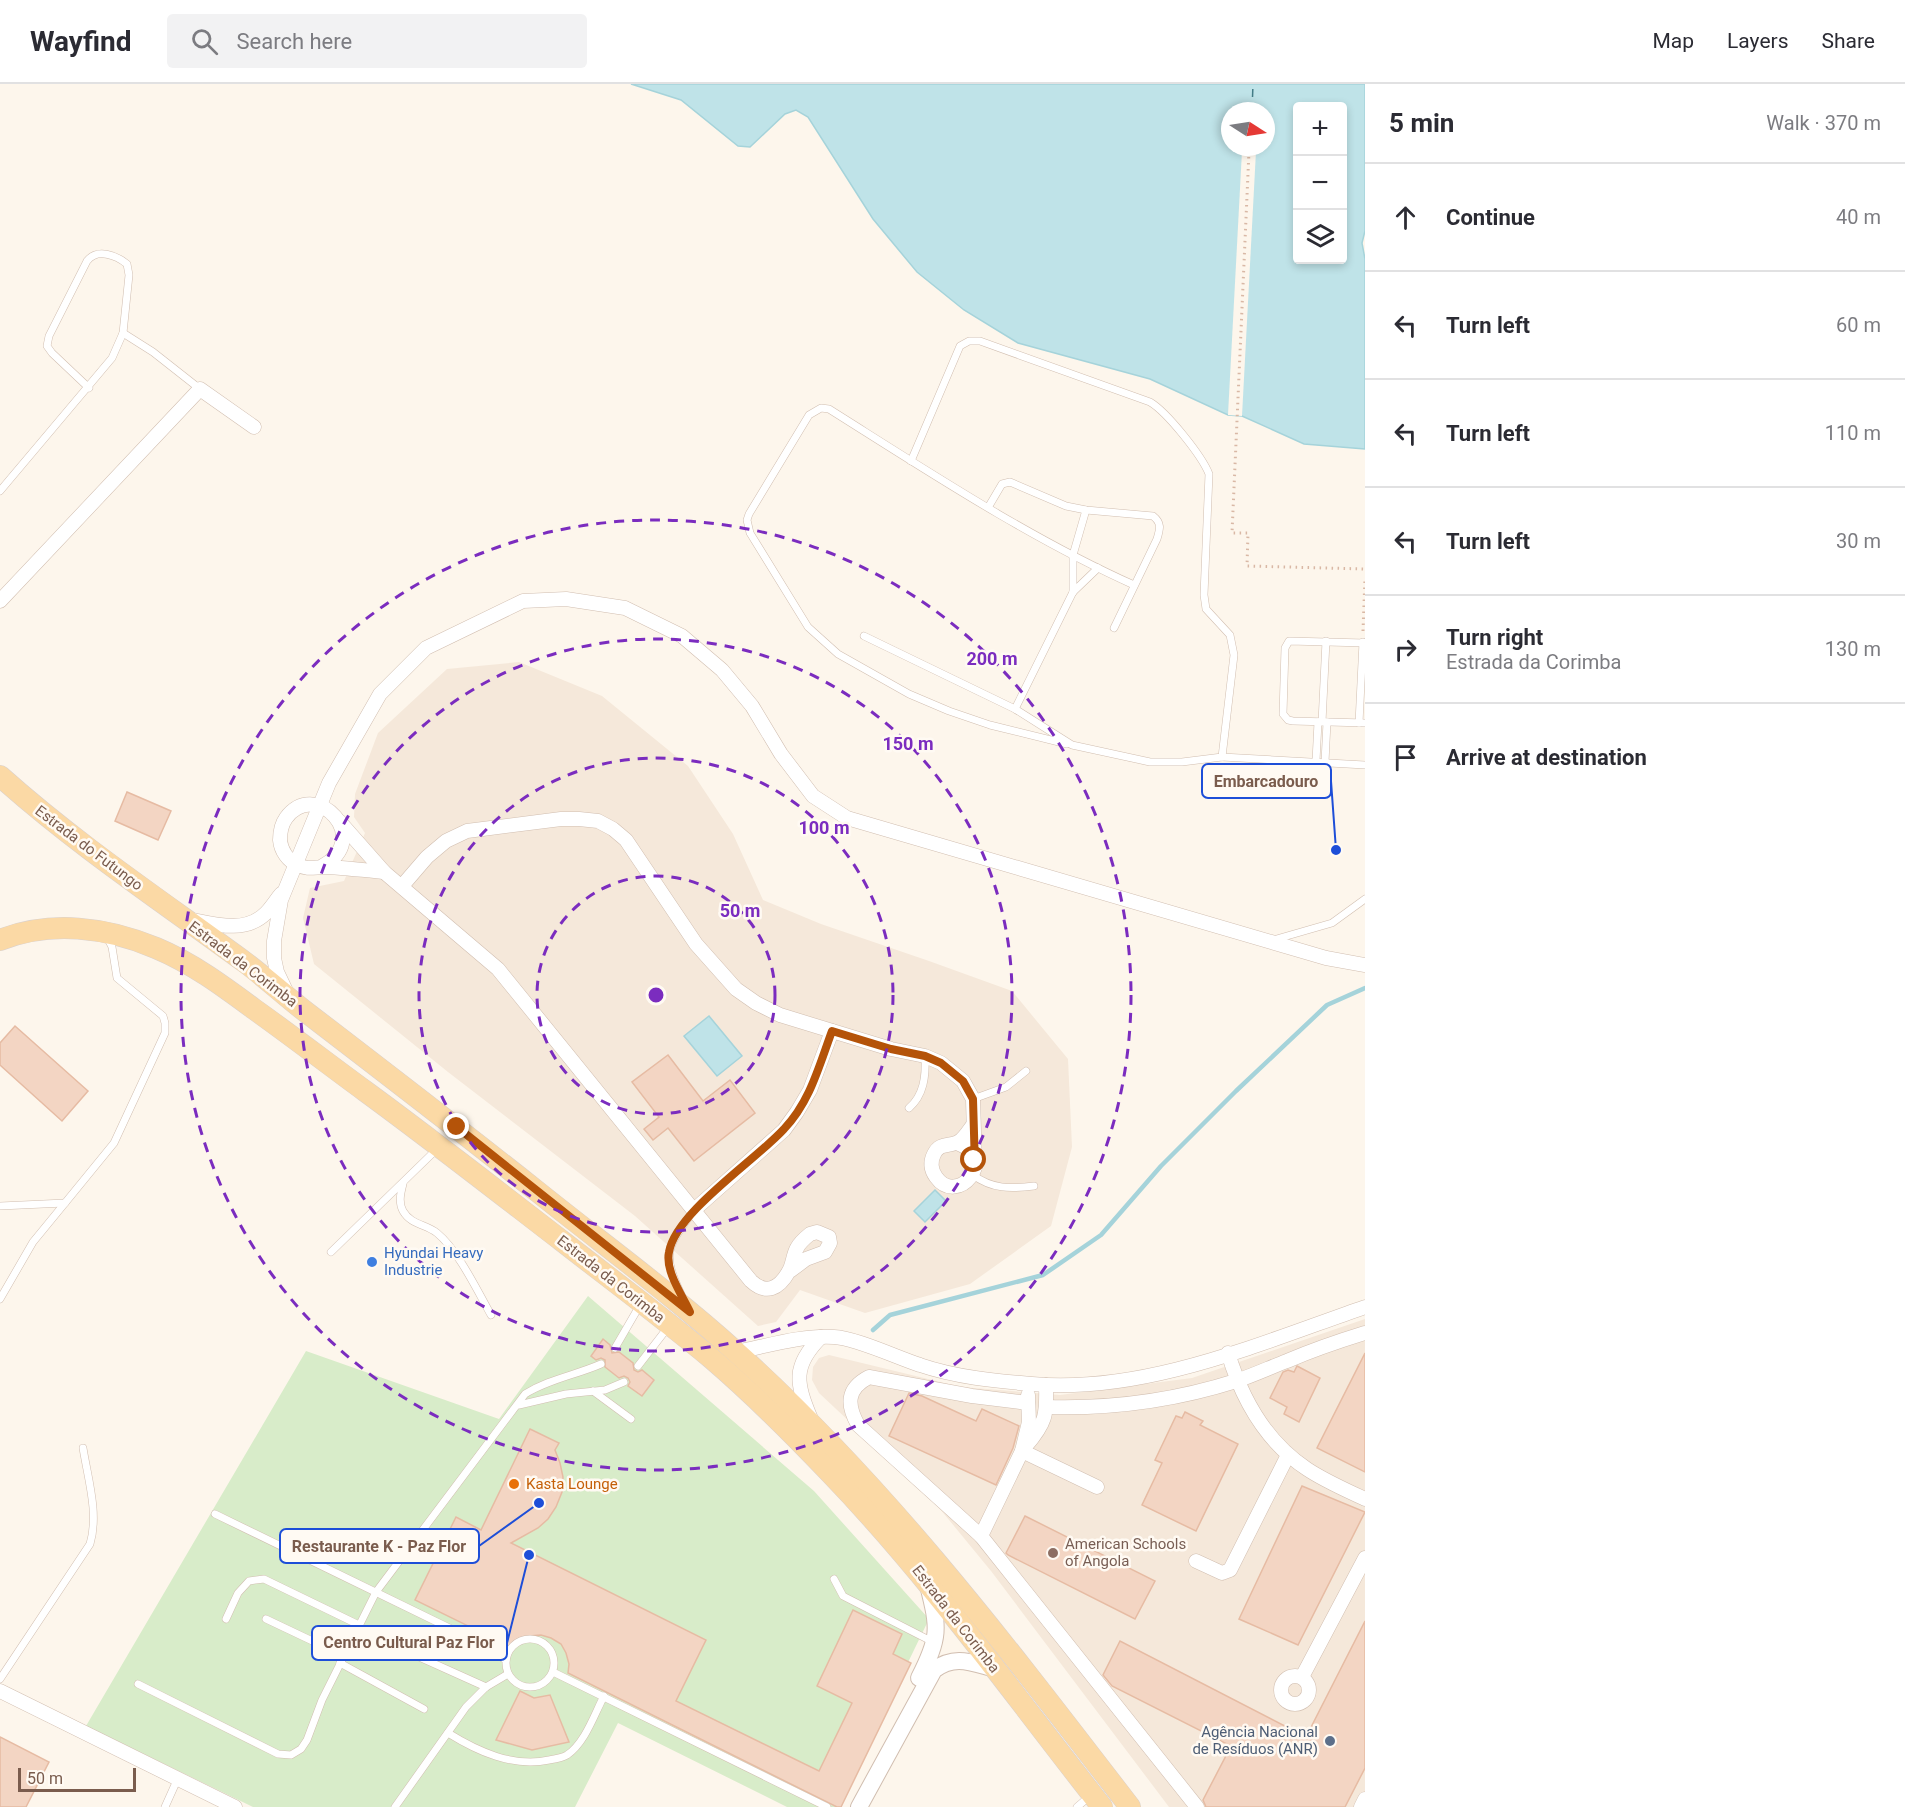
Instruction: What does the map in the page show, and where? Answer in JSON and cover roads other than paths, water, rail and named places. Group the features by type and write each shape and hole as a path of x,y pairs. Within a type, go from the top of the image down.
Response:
{"main road":[{"name":"Estrada do Futungo","path":"0,776 39,811 180,917"},
{"name":"Estrada da Corimba","path":"180,917 249,965 690,1312 813,1423 887,1504 964,1594 1130,1807"},
{"name":"Estrada da Corimba","path":"0,940 38,929 102,931 158,948 210,977 440,1146 641,1302 712,1360 796,1438 927,1579 996,1669 1090,1803"}],"street":[{"path":"0,601 200,389 254,427"},
{"path":"290,999 277,972 274,958 278,914 329,783 380,694 426,648 522,601 566,598 626,608 682,636 722,670 752,706 781,754 813,796 846,819 1271,940 1326,958 1365,965"},
{"path":"339,821 343,830 341,848 330,863 313,869 296,864 284,853 281,845 281,828 284,821 296,809 304,806 319,806 328,810 339,821 384,872 498,969 751,1281 759,1288 768,1289 777,1286 789,1271"},
{"path":"402,886 427,857 446,841 466,831 561,819 598,821 614,829 626,840 696,944 736,988 756,1003 780,1015 891,1049 925,1056 941,1063 963,1081 973,1099 974,1171"},
{"path":"321,867 384,872"},
{"path":"180,917 216,925 246,925 265,914 288,886"},
{"path":"694,1210 784,1130 810,1090 832,1031"},
{"path":"957,1143 973,1125"},
{"path":"949,1143 957,1143 970,1151 974,1160 974,1171 968,1181 960,1186 952,1187 938,1181 933,1173 932,1161 939,1148 949,1143"},
{"path":"736,1352 821,1337 836,1337 923,1366 956,1374 1046,1385 1121,1381 1193,1365 1365,1307"},
{"path":"1047,1407 1089,1407 1153,1399 1236,1381 1324,1346 1365,1333"},
{"path":"813,1423 801,1396 799,1372 807,1351 821,1337"},
{"path":"1228,1353 1236,1381 1249,1406 1265,1430 1288,1455 1308,1470 1365,1499"},
{"path":"1028,1403 868,1377 860,1382 850,1397 850,1406 858,1425 981,1536 1197,1807"},
{"path":"981,1536 1022,1451 1029,1422 1028,1384"},
{"path":"1022,1451 1038,1433 1046,1415 1046,1385"},
{"path":"1022,1451 1098,1487"},
{"path":"1196,1561 1222,1573 1230,1570 1288,1455"},
{"path":"1302,1677 1365,1558"},
{"path":"915,1702 918,1681 935,1643 935,1615 927,1579"},
{"path":"859,1807 934,1670 944,1662 956,1660 996,1669"},
{"path":"0,1691 235,1807"},
{"path":"1361,1807 1365,1799"}],"lane":[{"path":"0,491 89,388 112,358 123,333 129,274 127,264 120,258 98,253 92,255 49,336 47,345 52,353 89,388"},
{"path":"123,333 153,351 200,389"},
{"path":"911,461 960,346 969,341 980,341 1150,402 1161,408 1202,460 1209,474 1204,595 1206,609 1230,635 1234,655 1222,757"},
{"path":"1134,585 1073,555 988,506 829,409 821,408 809,415 747,520 750,533 808,627 838,654 909,694 949,711 990,725 1150,762 1182,762 1222,757 1365,765"},
{"path":"988,506 1002,484 1010,482 1066,506 1154,516 1159,520 1161,527 1157,539 1114,628"},
{"path":"1073,592 1073,555 1086,510"},
{"path":"1015,709 1073,592 1098,568"},
{"path":"864,636 1015,709 1072,745"},
{"path":"1292,640 1364,643 1362,723 1288,720 1283,714 1287,644 1292,640"},
{"path":"1316,761 1322,722 1326,641"},
{"path":"1322,722 1325,762"},
{"path":"1271,940 1332,923 1365,899"},
{"path":"0,1299 33,1242 114,1143 165,1033 163,1016 117,978 112,946 102,931"},
{"path":"909,1108 917,1101 923,1085 926,1072 925,1056"},
{"path":"973,1099 1006,1087 1026,1071"},
{"path":"331,1252 440,1146"},
{"path":"974,1171 984,1183 996,1187 1034,1186"},
{"path":"403,1184 400,1196 402,1209 410,1219 437,1233 450,1247 491,1315"},
{"path":"0,1206 64,1203"},
{"path":"690,1312 675,1282 669,1252 676,1236 694,1210"},
{"path":"615,1348 641,1302"},
{"path":"638,1366 670,1325"},
{"path":"138,1684 278,1754 291,1755 301,1749 307,1740 322,1700 376,1592 519,1405 525,1394 537,1387 582,1373 601,1364"},
{"path":"519,1405 546,1397 605,1390 624,1382"},
{"path":"593,1391 631,1419"},
{"path":"0,1679 90,1544 94,1531 93,1515 83,1448"},
{"path":"215,1514 474,1640 506,1660"},
{"path":"226,1619 238,1593 249,1581 264,1579 358,1627 486,1687"},
{"path":"834,1579 843,1596 935,1643"},
{"path":"266,1619 342,1660 424,1709"},
{"path":"536,1640 549,1648 554,1664 553,1672 547,1681 537,1687 525,1688 515,1683 508,1674 506,1660 508,1652 520,1641 536,1640"},
{"path":"553,1672 827,1807"},
{"path":"395,1807 466,1707 486,1687 508,1674"},
{"path":"447,1733 470,1746 503,1758 523,1762 566,1756 579,1744 604,1696"},
{"path":"165,1807 178,1778"}],"water":[{"path":"631,84 1365,84 1365,231 1362,243 1365,259 1365,449 1304,444 1242,416 1228,415 1150,379 1018,343 964,310 917,272 873,219 808,117 796,110 785,114 750,147 738,146 681,100"},
{"path":"709,1016 742,1056 717,1076 684,1036"},
{"path":"935,1190 946,1201 925,1222 914,1211"}],"waterway":[{"path":"873,1330 890,1315 1043,1275 1101,1235 1161,1166 1327,1005 1365,988"}],"place":[{"name":"Embarcadouro","path":"1336,850"},
{"name":"Hyundai Heavy Industrie","path":"372,1262"},
{"name":"Kasta Lounge","path":"514,1484"},
{"name":"Restaurante K - Paz Flor","path":"539,1503"},
{"name":"American Schools of Angola","path":"1053,1553"},
{"name":"Centro Cultural Paz Flor","path":"529,1555"},
{"name":"Agência Nacional de Resíduos (ANR)","path":"1330,1741"}]}
